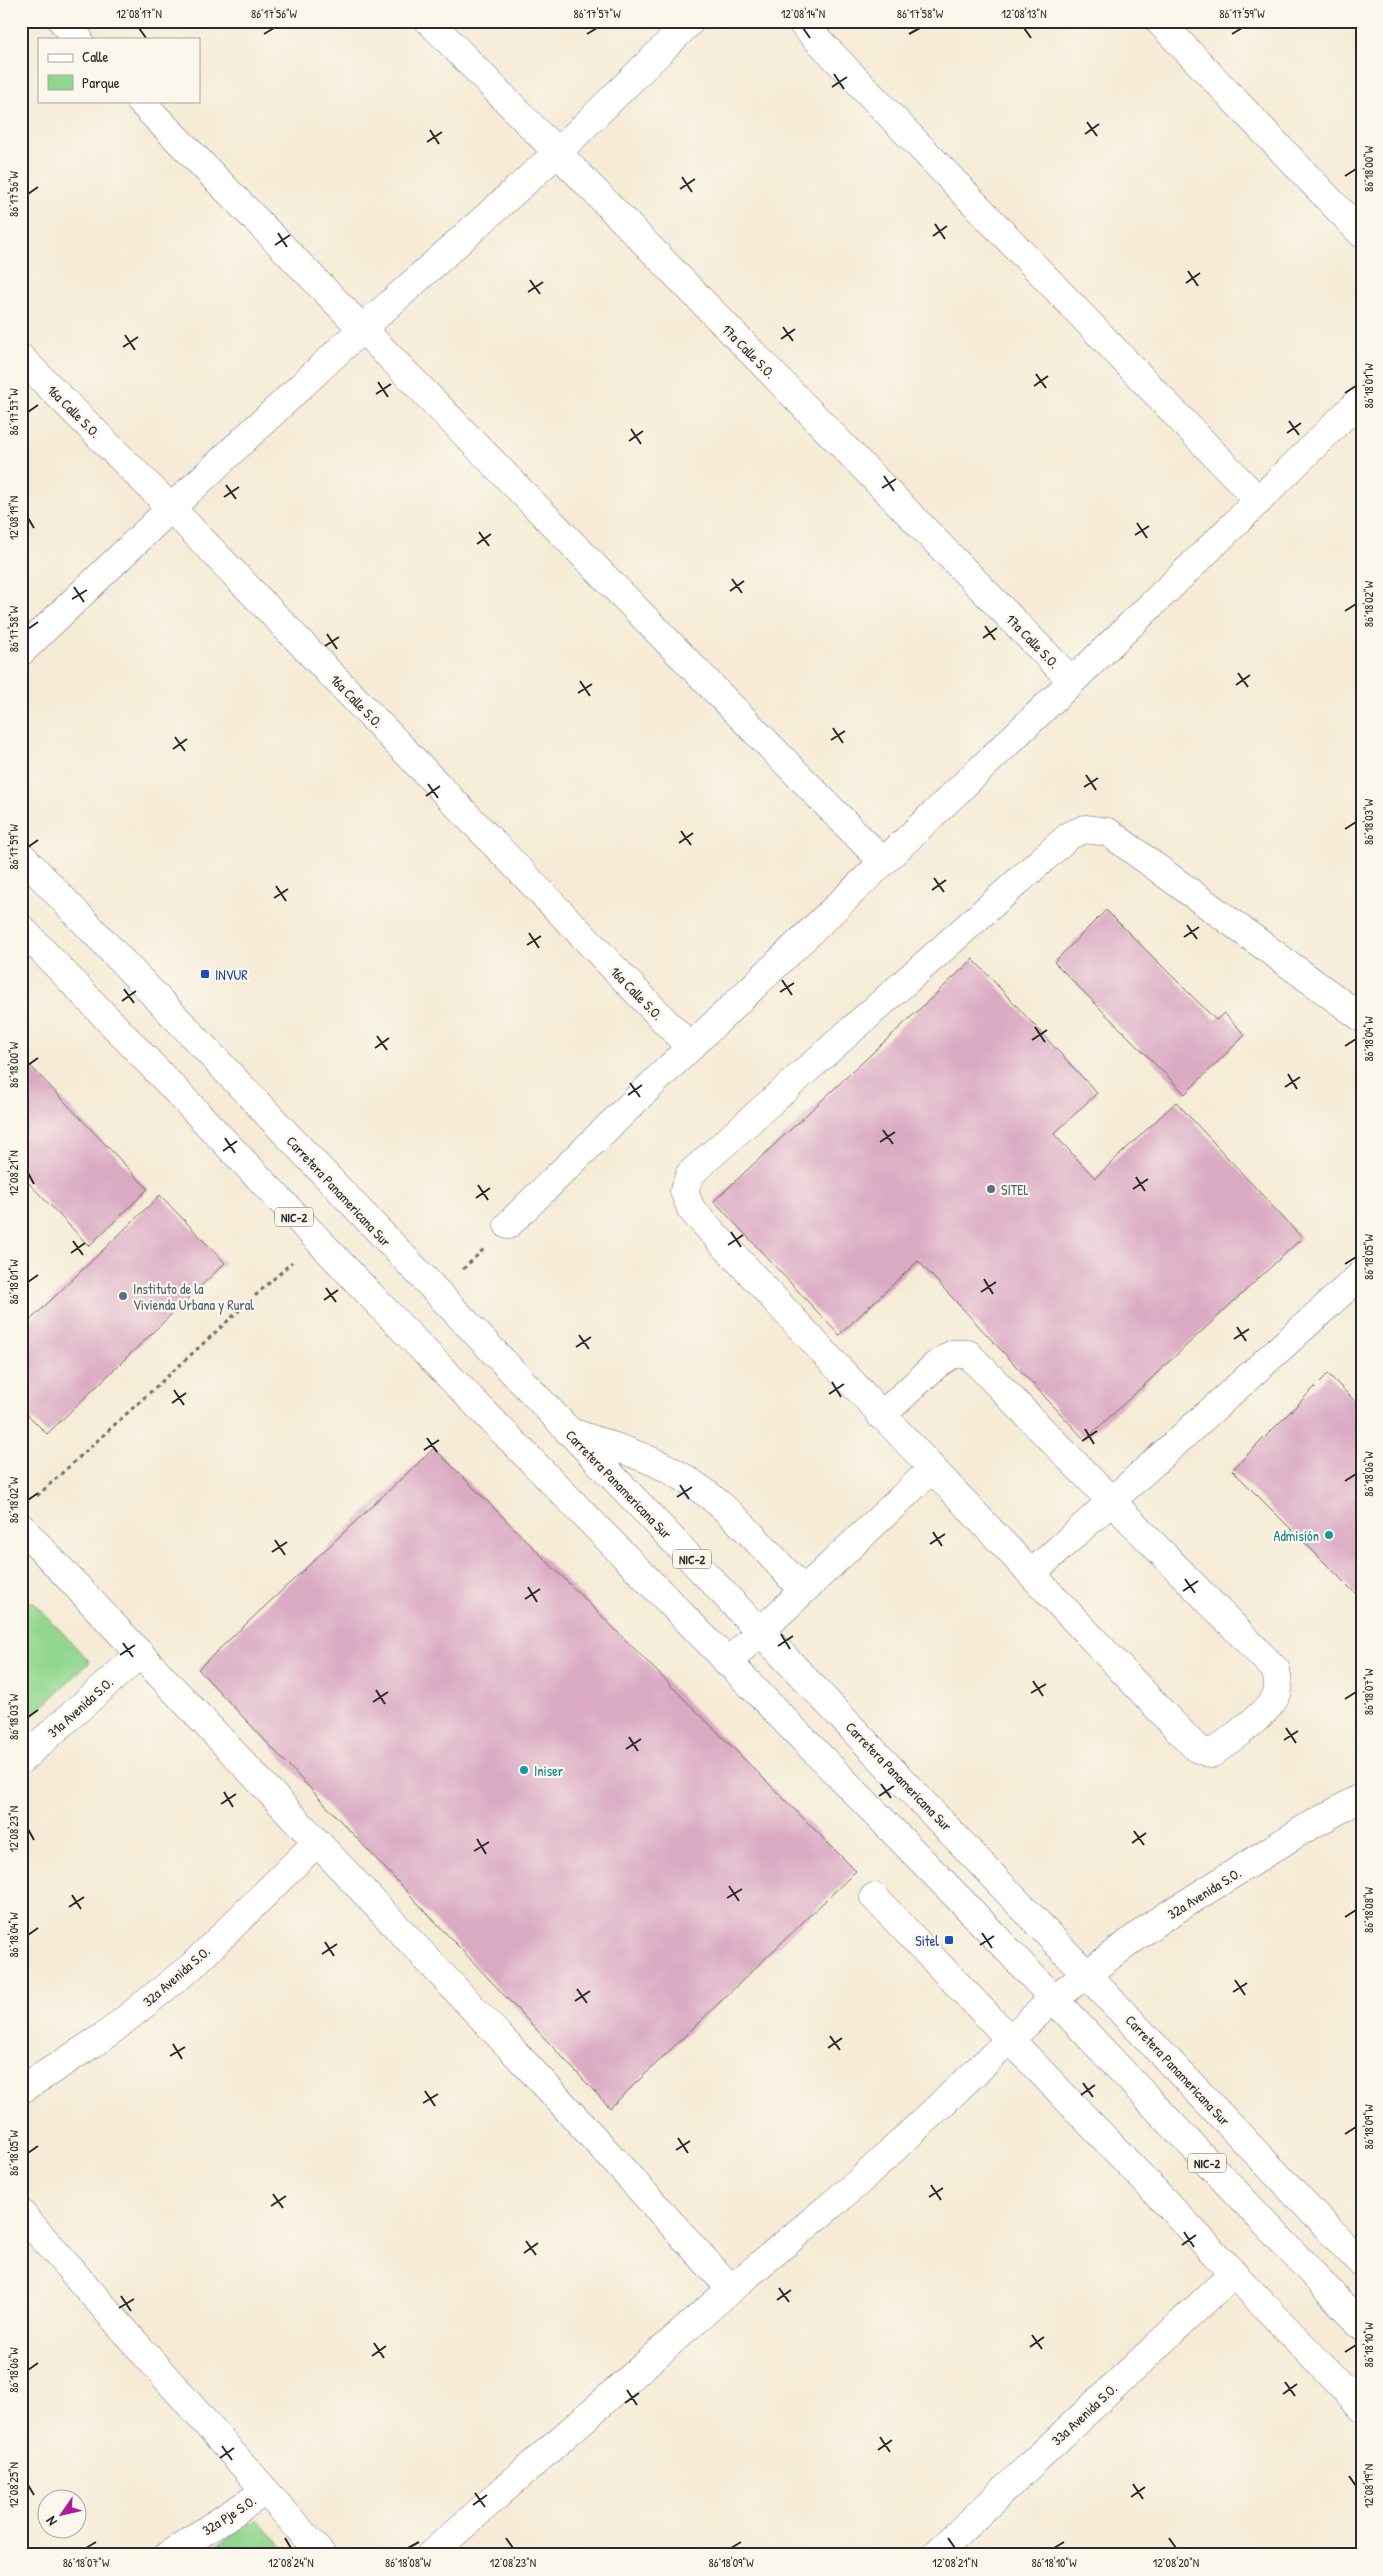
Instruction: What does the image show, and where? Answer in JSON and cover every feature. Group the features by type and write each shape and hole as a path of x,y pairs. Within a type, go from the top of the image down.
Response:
{"main road":[{"path":"62,21 78,38"},
{"name":"17a Calle S.O.","path":"429,21 556,154 1071,680"},
{"path":"21,652 362,329 556,154 691,21"},
{"path":"800,21 1259,501"},
{"path":"1159,21 1362,234"},
{"path":"141,102 883,862"},
{"name":"16a Calle S.O.","path":"21,358 171,508 689,1046"},
{"path":"499,1234 689,1046 1259,501 1362,398"},
{"path":"881,1416 936,1365 953,1354 968,1354 1276,1670 1278,1690 1273,1703 1211,1754 1196,1748 881,1416 691,1209 684,1191 690,1174 1070,835 1085,829 1108,832 1362,1018"},
{"name":"Carretera Panamericana Sur","path":"21,855 568,1431 762,1631 1362,2264"},
{"name":"NIC-2","path":"21,928 316,1240 972,1912 1362,2326"},
{"path":"1031,1574 1362,1274"},
{"path":"568,1431 655,1462 706,1492 749,1531 803,1591"},
{"path":"727,1663 931,1470"},
{"path":"21,1527 139,1655 550,2090 731,2289"},
{"name":"31a Avenida S.O.","path":"21,1760 139,1655"},
{"name":"32a Avenida S.O.","path":"430,2555 731,2289 861,2180 1053,2000 1086,1973 1164,1918 1301,1831 1362,1797"},
{"name":"32a Avenida S.O.","path":"21,2090 106,2035 192,1966 316,1843"},
{"path":"874,1898 1362,2408"},
{"path":"21,2213 322,2555"},
{"name":"33a Avenida S.O.","path":"935,2555 1234,2273"},
{"name":"32a Pje S.O.","path":"168,2555 266,2491"}],"path":[{"path":"464,1268 499,1234"},
{"path":"36,1498 316,1240"}],"green space":[{"path":"32,1601 90,1662 21,1727 21,1610"},
{"path":"256,2519 292,2555 202,2555"}],"building":[{"path":"1106,910 1216,1020 1224,1013 1245,1035 1185,1094 1054,962"},
{"name":"SITEL","path":"973,959 1097,1093 1054,1134 1095,1178 1176,1102 1302,1238 1085,1440 918,1261 839,1335 714,1201"},
{"path":"21,1056 148,1189 89,1246 21,1175"},
{"name":"Instituto de la Vivienda Urbana y Rural","path":"160,1195 225,1263 47,1434 21,1408 21,1329"},
{"name":"Admisión","path":"1328,1374 1362,1408 1362,1600 1232,1470"},
{"name":"Iniser","path":"434,1448 856,1871 610,2108 198,1669"}],"place":[{"name":"INVUR","path":"205,974"},
{"name":"SITEL","path":"991,1189"},
{"name":"Instituto de la Vivienda Urbana y Rural","path":"123,1296"},
{"name":"Admisión","path":"1329,1535"},
{"name":"Iniser","path":"524,1770"},
{"name":"Sitel","path":"949,1940"}]}
